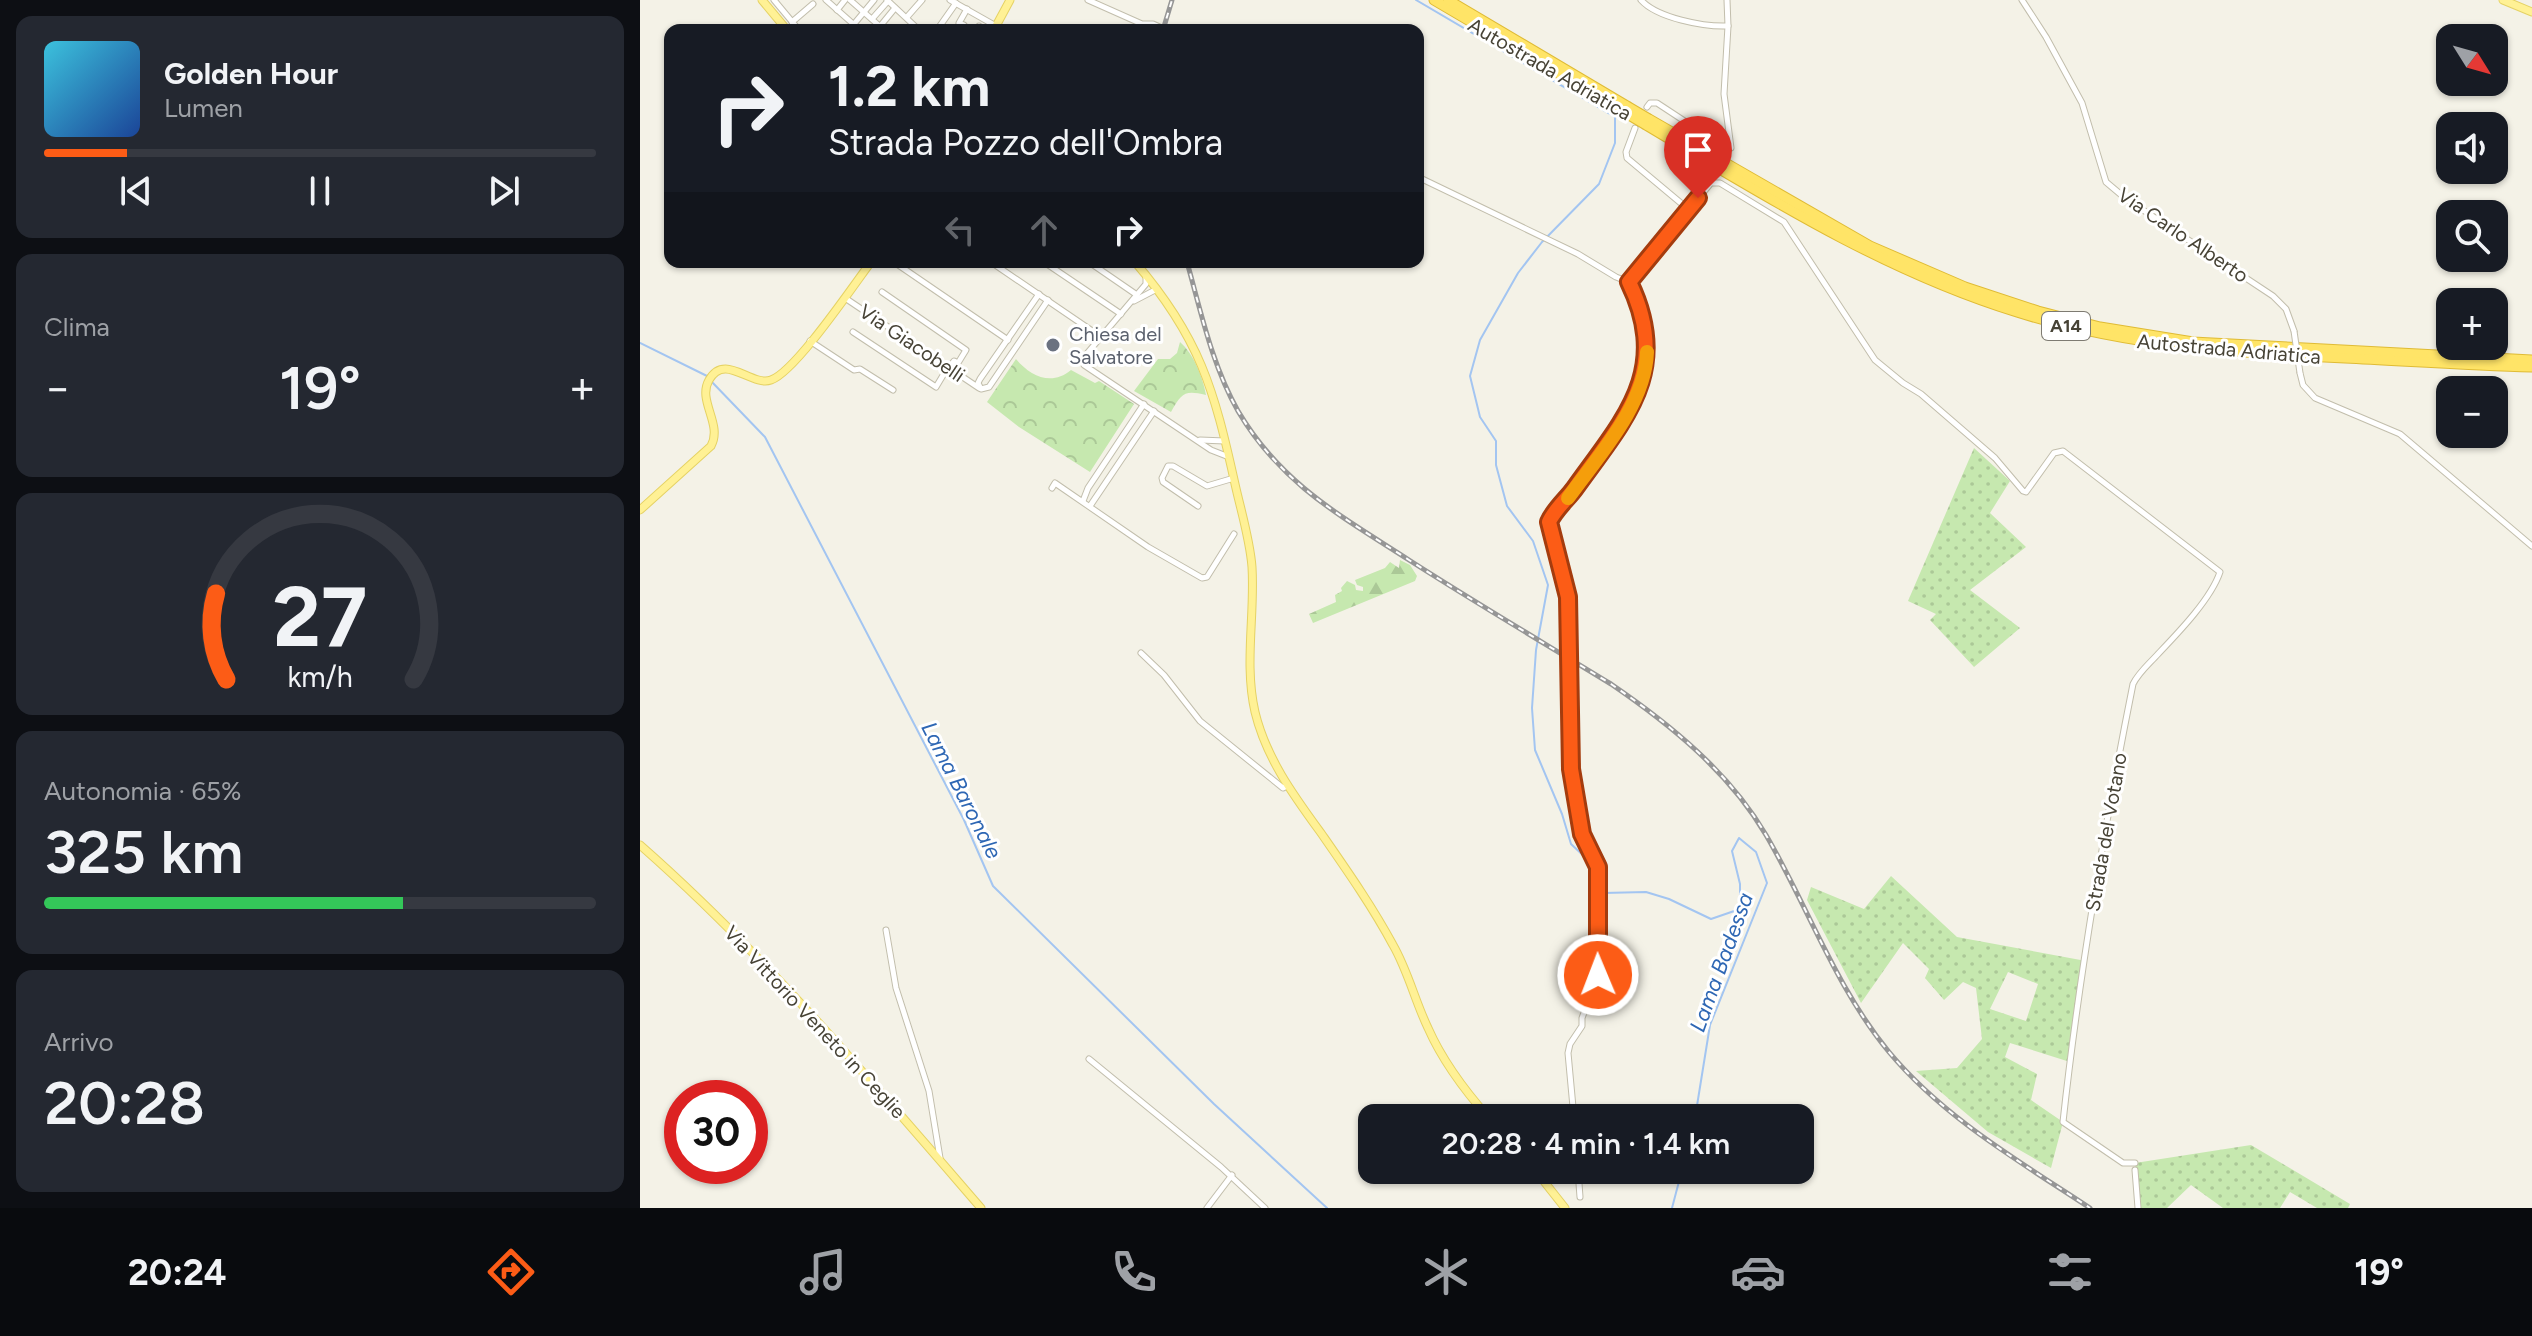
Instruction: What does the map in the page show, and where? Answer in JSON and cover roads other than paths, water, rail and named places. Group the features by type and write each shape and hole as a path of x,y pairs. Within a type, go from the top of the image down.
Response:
{"highway":[{"name":"Autostrada Adriatica","path":"1434,0 1870,246 1953,282 2038,311 2100,327 2193,342 2532,360"},
{"name":"Autostrada Adriatica","path":"1448,0 1625,109"},
{"name":"Autostrada Adriatica","path":"1648,122 1871,254 1955,291 2056,324 2181,348 2262,355 2532,367"}],"main road":[{"path":"1001,24 1010,0"},
{"path":"2503,0 2532,12"},
{"path":"769,1 783,24"},
{"path":"640,510 711,446 716,432 706,392 710,379 723,370 737,370 761,381 772,380 782,373 866,268"},
{"path":"1140,268 1154,291 1166,299 1198,354 1223,426 1252,565 1250,665 1254,708 1262,735 1287,786 1357,885 1388,936 1435,1043 1476,1104"},
{"name":"Via Vittorio Veneto in Ceglie","path":"640,845 713,911 886,1098 981,1208"},
{"path":"1546,1184 1565,1208"}],"street":[{"path":"837,10 847,0 876,24"},
{"path":"829,1 854,24 874,0"},
{"path":"872,19 887,0 913,24"},
{"path":"883,24 900,0"},
{"path":"907,17 922,0"},
{"path":"1088,0 1137,24"},
{"path":"1641,0 1647,7 1663,15 1718,27 1728,26"},
{"path":"1647,107 1650,103 1657,103 1724,147 1731,148 1724,94 1727,0"},
{"name":"Via Carlo Alberto","path":"2022,0 2082,103 2106,182 2125,198 2273,296 2286,309 2294,331 2303,385 2315,398 2400,434 2532,546"},
{"path":"769,1 792,22 813,4"},
{"path":"941,24 956,2 993,24"},
{"path":"962,24 959,23 967,9"},
{"path":"1629,282 1688,209 1627,158 1626,152 1635,128"},
{"path":"1424,180 1629,282 1637,298 1647,339 1646,364 1618,429 1549,522 1568,597 1571,769 1582,834 1598,873 1598,975 1582,1026 1568,1053 1573,1104"},
{"name":"Strada del Votano","path":"1688,209 1714,182 1780,218 1875,360 1921,394 1995,458 2023,491 2026,492 2054,453 2063,451 2220,572 2206,597 2133,684 2073,1035 2063,1122 2123,1163 2135,1166 2138,1208"},
{"path":"903,268 1008,340"},
{"path":"1000,268 1101,337"},
{"path":"1053,268 1121,314"},
{"path":"1098,268 1137,295"},
{"path":"1131,304 1147,282 1146,275"},
{"path":"1144,286 1154,291"},
{"path":"1154,291 1131,304 1083,361 1087,368 1211,450 1230,458"},
{"path":"853,332 936,387 954,361 958,363 966,350 882,292"},
{"path":"1039,294 979,381 981,389 989,387 1048,300"},
{"name":"Via Giacobelli","path":"844,297 981,389"},
{"path":"810,341 854,370 860,369 893,390"},
{"path":"1083,501 1088,488 1144,404"},
{"path":"1090,506 1155,411"},
{"path":"1213,442 1223,426"},
{"path":"1199,440 1226,442"},
{"path":"1211,450 1226,442"},
{"path":"1198,506 1163,482 1168,466 1207,486 1234,478"},
{"path":"1052,488 1055,483 1148,547 1202,578 1207,577 1234,534"},
{"path":"1141,653 1164,675 1200,721 1283,788 1287,786"},
{"path":"886,930 896,988 929,1091 940,1161"},
{"path":"1089,1059 1232,1175 1265,1208"},
{"path":"1207,1208 1232,1175"},
{"path":"1579,1184 1580,1197"}],"waterway":[{"name":"Lama Badessa","path":"1416,0 1615,117 1615,143 1599,184 1542,242 1518,273 1480,340 1470,376 1480,417 1496,441 1496,465 1507,506 1533,541 1548,585 1536,650 1532,708 1535,750 1571,844 1587,859 1596,884"},
{"name":"Lama Baronale","path":"640,343 707,376"},
{"name":"Lama Baronale","path":"711,381 765,437 964,820 993,886 1214,1104 1327,1208"},
{"name":"Lama Badessa","path":"1600,889 1603,893 1646,892 1711,919 1740,909 1740,884 1732,851 1739,838 1756,852 1767,883 1710,1025 1697,1104"},
{"name":"Lama Badessa","path":"1672,1208 1678,1184"}],"railway":[{"path":"1165,24 1172,0"},
{"path":"1189,268 1221,375 1238,411 1273,459 1336,513 1611,684 1697,751 1735,791 1766,835 1853,1001 1889,1052 1958,1118 2090,1208"}],"place":[{"name":"Chiesa del Salvatore","path":"1053,345"}]}
